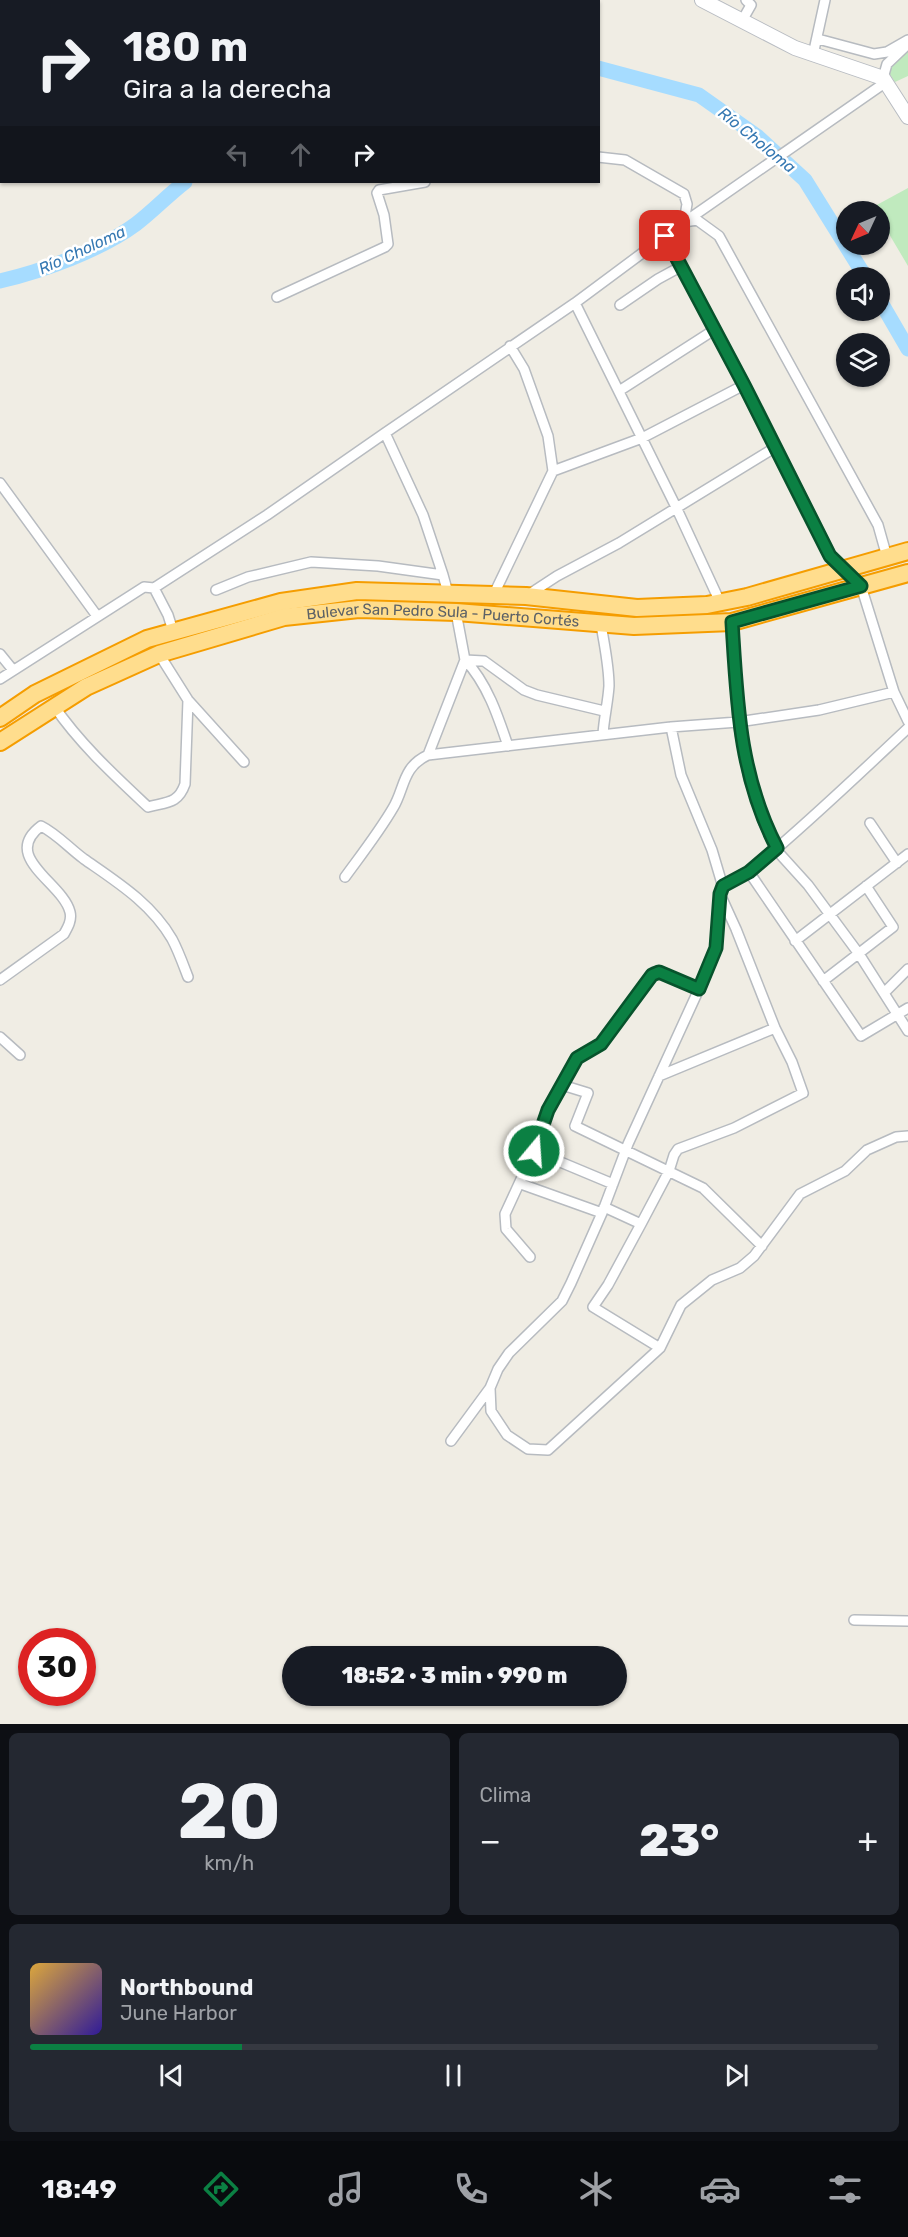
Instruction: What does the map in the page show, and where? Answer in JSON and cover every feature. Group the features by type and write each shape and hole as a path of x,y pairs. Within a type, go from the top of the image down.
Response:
{"highway":[{"name":"Bulevar San Pedro Sula - Puerto Cortés","path":"0,718 35,694 129,646 172,631 281,602 357,591 526,596 637,608 707,605 747,597 908,551"},
{"name":"Bulevar San Pedro Sula - Puerto Cortés","path":"0,742 86,687 159,654 284,617 359,609 456,612 634,626 732,622 908,573"}],"street":[{"path":"702,0 795,48 884,80 908,117"},
{"path":"813,55 825,0"},
{"path":"743,20 750,2"},
{"path":"818,39 873,54 887,52 908,42"},
{"path":"0,680 96,616 144,587 154,588 267,515 575,303 684,222 874,90 884,80 887,64 908,42"},
{"path":"600,157 625,160 684,194 687,204 684,222"},
{"path":"277,297 385,247 388,244 384,215 376,193 379,190 419,183"},
{"path":"684,222 697,220 719,236 878,525 887,557"},
{"path":"665,236 776,447 830,556 861,586 894,692 908,721"},
{"path":"620,305 680,267"},
{"path":"575,303 676,507 720,602"},
{"path":"619,391 714,330"},
{"path":"492,596 553,471 548,436 524,369 510,346"},
{"path":"553,471 642,438 744,385"},
{"path":"385,433 423,515 448,593"},
{"path":"526,596 557,576 620,543 776,447"},
{"path":"0,483 96,616"},
{"path":"216,590 248,577 311,562 378,566 443,574"},
{"path":"154,588 168,615 172,631"},
{"path":"456,612 465,660 479,678 498,715 508,746"},
{"path":"732,622 738,722 750,778 764,823 791,869 808,885 859,954 908,1031"},
{"path":"601,624 609,689 604,711 603,734"},
{"path":"0,654 13,670"},
{"path":"159,654 188,700 244,762"},
{"path":"465,660 484,661 524,690 537,695 604,711"},
{"path":"428,755 465,660"},
{"path":"345,877 395,806 404,778 417,760 428,755 603,734 738,722 819,710 894,692"},
{"path":"54,706 67,725 148,807 175,800 181,795 185,784 188,700"},
{"path":"660,1348 592,1307 608,1285 642,1224 669,1171 674,1155 678,1149 734,1128 803,1093 792,1062 775,1029 721,890 712,850 681,776 670,727"},
{"path":"721,890 749,872 777,848 908,728"},
{"path":"870,823 897,863"},
{"path":"0,980 64,934 69,926 71,915 66,902 23,857 24,843 29,832 41,826 51,831 85,860 124,885 160,921 173,940 188,977"},
{"path":"795,941 908,854"},
{"path":"749,872 861,1036 908,1008"},
{"path":"823,981 892,927 866,886"},
{"path":"452,1441 490,1388 498,1369 509,1353 562,1302 603,1210 625,1150 716,948 721,890"},
{"path":"884,993 908,969"},
{"path":"530,1257 506,1229 505,1214 534,1151 548,1110 577,1058 601,1044 654,972 699,989"},
{"path":"659,1076 775,1029"},
{"path":"0,1037 20,1056"},
{"path":"562,1085 588,1094 576,1126 703,1188 762,1246"},
{"path":"490,1388 491,1411 507,1436 528,1449 548,1450 660,1348 681,1305 712,1280 740,1268 754,1256 800,1194 845,1171 867,1150 896,1137 908,1136"},
{"path":"534,1151 613,1184"},
{"path":"520,1184 642,1224"},
{"path":"854,1620 908,1621"}],"green space":[{"path":"908,48 908,76 895,82 889,73 890,66"},
{"path":"908,188 908,266 890,236 890,201 884,201"}],"waterway":[{"name":"Río Choloma","path":"600,69 699,95 757,136 805,180 859,267"},
{"name":"Río Choloma","path":"0,281 53,265 89,251 122,234 184,183"},
{"name":"Río Choloma","path":"890,318 908,349"}],"route":[{"path":"534,1151 548,1110 577,1058 601,1044 654,972 699,989 716,948 720,894 723,886 749,872 777,848 764,823 750,778 738,722 732,622 861,586 830,556 776,447 665,236"}]}
